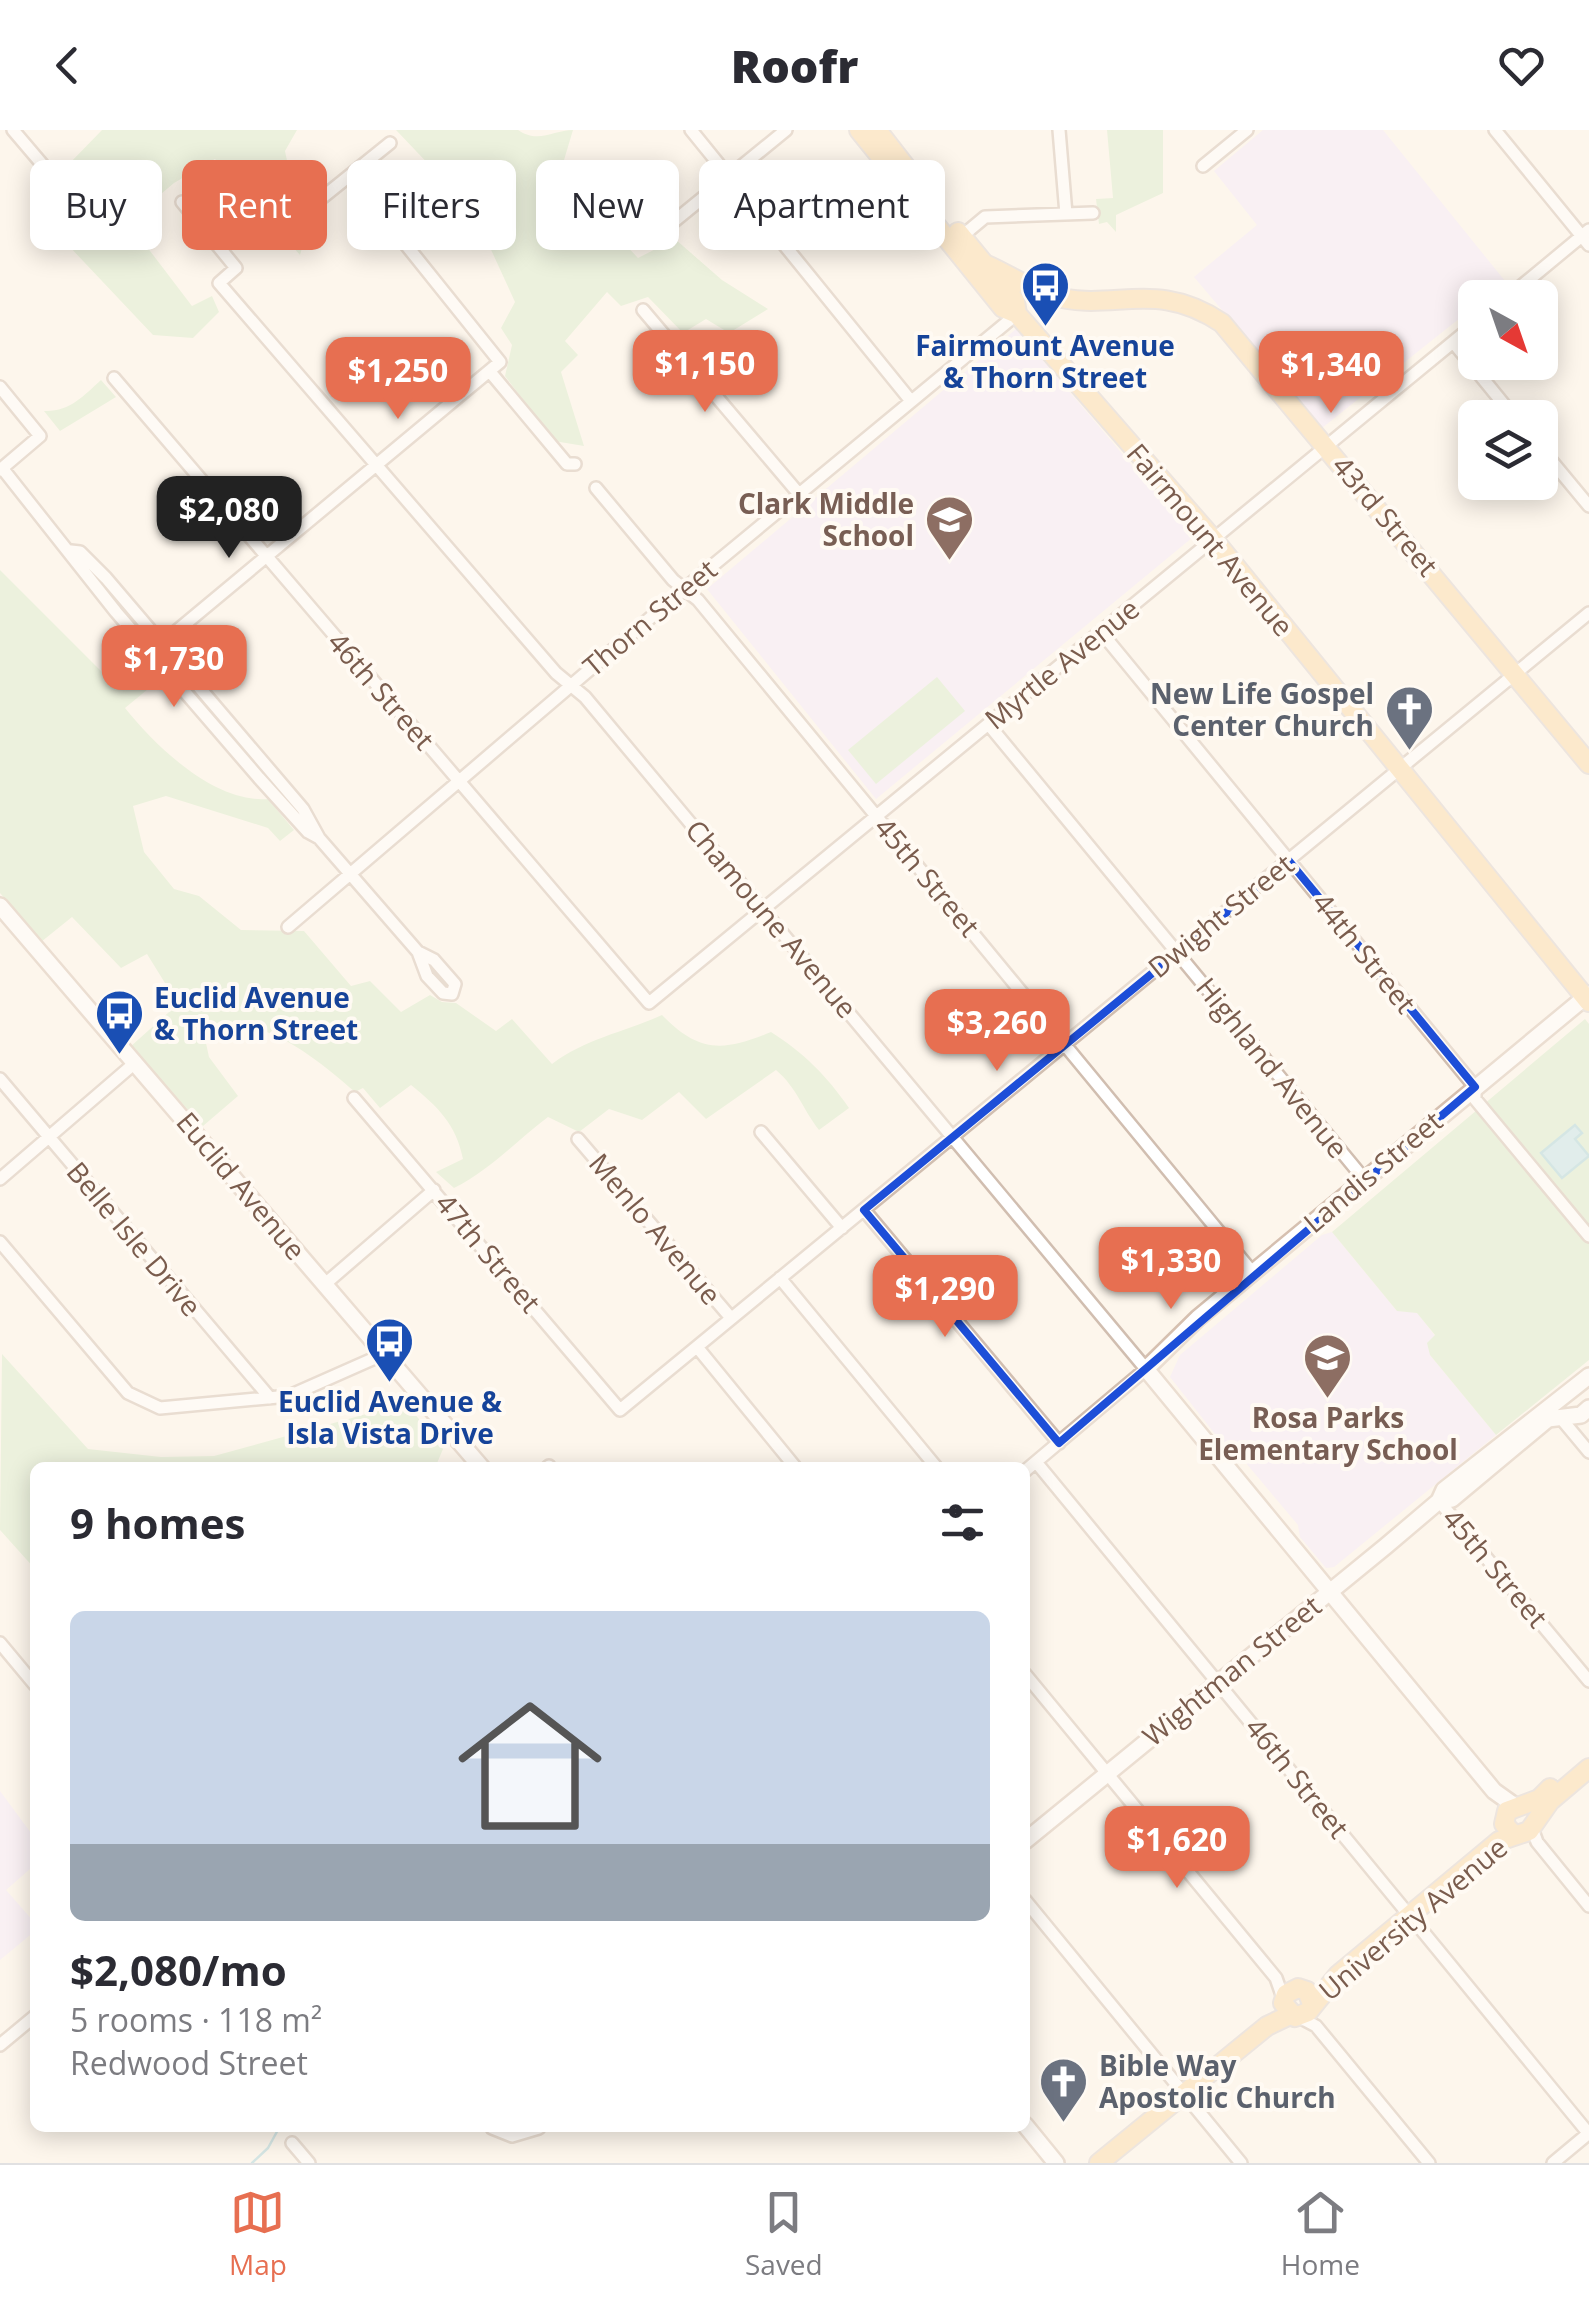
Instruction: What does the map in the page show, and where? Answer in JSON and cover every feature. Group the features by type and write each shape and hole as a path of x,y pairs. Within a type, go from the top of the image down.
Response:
{"main road":[{"name":"Fairmount Avenue","path":"859,130 1004,308 1017,314 1214,540 1588,998"},
{"name":"Fairmount Avenue","path":"877,130 987,265 1014,301 1017,314"},
{"name":"43rd Street","path":"987,265 1048,295 1144,296 1199,308 1233,332 1589,764"},
{"path":"1017,314 1033,299 1048,295"},
{"name":"Euclid Avenue","path":"0,906 477,1462"},
{"name":"Landis Street","path":"1146,1369 1364,1179 1588,998"},
{"name":"Chamoune Avenue","path":"1146,1369 1518,1820"},
{"name":"Wightman Street","path":"1030,1837 1439,1500 1444,1490 1555,1410 1589,1376"},
{"name":"Wightman Street","path":"1555,1410 1581,1415 1589,1408"},
{"name":"University Avenue","path":"1099,2163 1267,2026 1268,2018 1338,1974 1499,1840 1589,1756"},
{"name":"University Avenue","path":"1518,1820 1550,1801 1589,1768"},
{"path":"1030,2131 1056,2163"}],"street":[{"path":"13,130 38,160"},
{"path":"690,130 715,160"},
{"path":"748,160 786,130"},
{"path":"1059,130 1066,214"},
{"path":"1203,166 1247,130"},
{"path":"1495,130 1587,237 1531,280"},
{"path":"369,160 390,143"},
{"path":"327,194 347,178"},
{"path":"679,217 699,200"},
{"path":"962,237 986,217 1092,212"},
{"name":"Chamoune Avenue","path":"221,250 236,268 219,283 570,686 585,697 1146,1369"},
{"path":"162,644 491,374 500,362 410,250"},
{"path":"789,250 912,401"},
{"path":"643,310 799,494"},
{"name":"Thorn Street","path":"288,927 683,590 1017,314"},
{"name":"Myrtle Avenue","path":"649,1004 1458,338"},
{"path":"1453,342 1500,400"},
{"path":"491,374 568,464 575,464"},
{"name":"46th Street","path":"114,378 649,1004"},
{"path":"0,387 40,436 1,469 71,551 116,612 258,778 308,832 319,838"},
{"path":"1558,469 1589,506"},
{"name":"45th Street","path":"596,488 683,590 698,600 1253,1273"},
{"path":"71,551 87,558 162,644 303,808 319,838 418,952"},
{"name":"Dwight Street","path":"620,1410 1589,613"},
{"name":"44th Street","path":"1101,632 1475,1087 1475,1099 1589,1236"},
{"name":"Highland Avenue","path":"989,724 1364,1179"},
{"path":"0,1179 136,1062"},
{"name":"Belle Isle Drive","path":"0,1079 270,1398"},
{"name":"47th Street","path":"354,1098 620,1410"},
{"path":"761,1132 842,1228"},
{"name":"Menlo Avenue","path":"578,1140 731,1318"},
{"path":"325,1284 434,1190"},
{"path":"864,1210 1058,1444"},
{"path":"0,1242 128,1393 146,1404 160,1408 270,1398 310,1390 384,1354"},
{"path":"780,1278 931,1462"},
{"path":"697,1347 791,1462"},
{"name":"Landis Street","path":"1030,1467 1146,1369"},
{"path":"1555,1410 1589,1452"},
{"name":"46th Street","path":"1036,1462 1589,2134"},
{"name":"45th Street","path":"1439,1500 1589,1681"},
{"path":"0,1643 30,1679"},
{"path":"1030,1680 1429,2163"},
{"name":"Chamoune Avenue","path":"1518,1820 1589,1906"},
{"path":"1030,1906 1241,2163"},
{"path":"0,2045 30,2020"},
{"path":"1553,2163 1589,2134"},
{"path":"292,2143 308,2163"}],"highlighted area":[{"path":"1289,861 1475,1087 1059,1443 864,1210"}],"shaded area":[{"path":"1263,130 1383,130 1504,280 1458,280 1458,320 1322,428 1194,277 1257,225 1214,171"},
{"name":"Clark Middle School","path":"1016,329 1193,537 876,799 707,589"},
{"name":"Rosa Parks Elementary School","path":"1332,1232 1397,1311 1417,1312 1435,1336 1430,1355 1496,1435 1334,1567 1326,1568 1300,1537 1298,1525 1235,1450 1226,1448 1170,1377 1180,1355 1322,1235"},
{"path":"0,1791 30,1832 30,1869 6,1890 30,1917 30,1935 0,1960"}],"green space":[{"path":"102,130 297,130 285,151 287,160 182,160 182,178 162,193 162,160 73,160"},
{"path":"396,130 518,130 539,136 573,130 564,160 536,160 536,250 630,250 638,258 654,250 679,250 679,242 722,280 768,309 729,333 706,319 683,333 648,297 621,306 607,292 565,341 578,355 561,372 584,446 554,441 505,376 512,345 501,328 515,302 491,250 516,250 516,160 425,160"},
{"path":"1107,130 1163,130 1163,193 1116,215 1116,232 1107,222 1099,224 1096,199 1113,198"},
{"path":"73,250 149,250 192,306 212,296 219,312 193,338 153,335"},
{"path":"101,380 116,397 60,431 44,411 69,406"},
{"path":"0,570 109,679 138,657 159,680 125,708 138,724 170,755 208,783 248,798 268,799 294,830 280,841 268,828 166,796 133,806 144,852 174,889 199,896 241,930 304,931 351,986 370,981 401,1012 430,995 442,1002 456,1003 496,1031 512,1019 552,1064 591,1042 662,1015 688,1036 712,1045 739,1043 771,1032 814,1066 849,1108 819,1130 776,1070 706,1119 679,1092 642,1120 609,1109 579,1132 548,1117 491,1164 454,1188 436,1172 463,1159 456,1136 437,1109 411,1085 380,1108 363,1088 355,1092 285,1040 265,1031 224,1025 203,1029 209,1057 238,1096 203,1126 130,1047 178,1004 147,954 121,968 72,917 41,942 0,893"},
{"path":"937,677 965,711 876,784 848,750"},
{"path":"1585,1019 1589,1024 1589,1360 1496,1435 1430,1355 1427,1343 1435,1335 1417,1313 1397,1311 1332,1232"},
{"path":"2,1354 88,1449 161,1457 214,1456 406,1403 443,1449 438,1462 30,1462 30,1563 0,1530"}],"water":[{"path":"1575,1125 1582,1133 1575,1139 1589,1156 1562,1178 1541,1153"}],"waterway":[{"path":"252,2163 268,2148 277,2132"}],"place":[{"name":"Fairmount Avenue & Thorn Street","path":"1045,328"},
{"name":"Clark Middle School","path":"949,562"},
{"name":"New Life Gospel Center Church","path":"1409,752"},
{"name":"Euclid Avenue & Thorn Street","path":"119,1056"},
{"name":"Euclid Avenue & Isla Vista Drive","path":"390,1384"},
{"name":"Rosa Parks Elementary School","path":"1328,1400"},
{"name":"Bible Way Apostolic Church","path":"1064,2124"}]}
